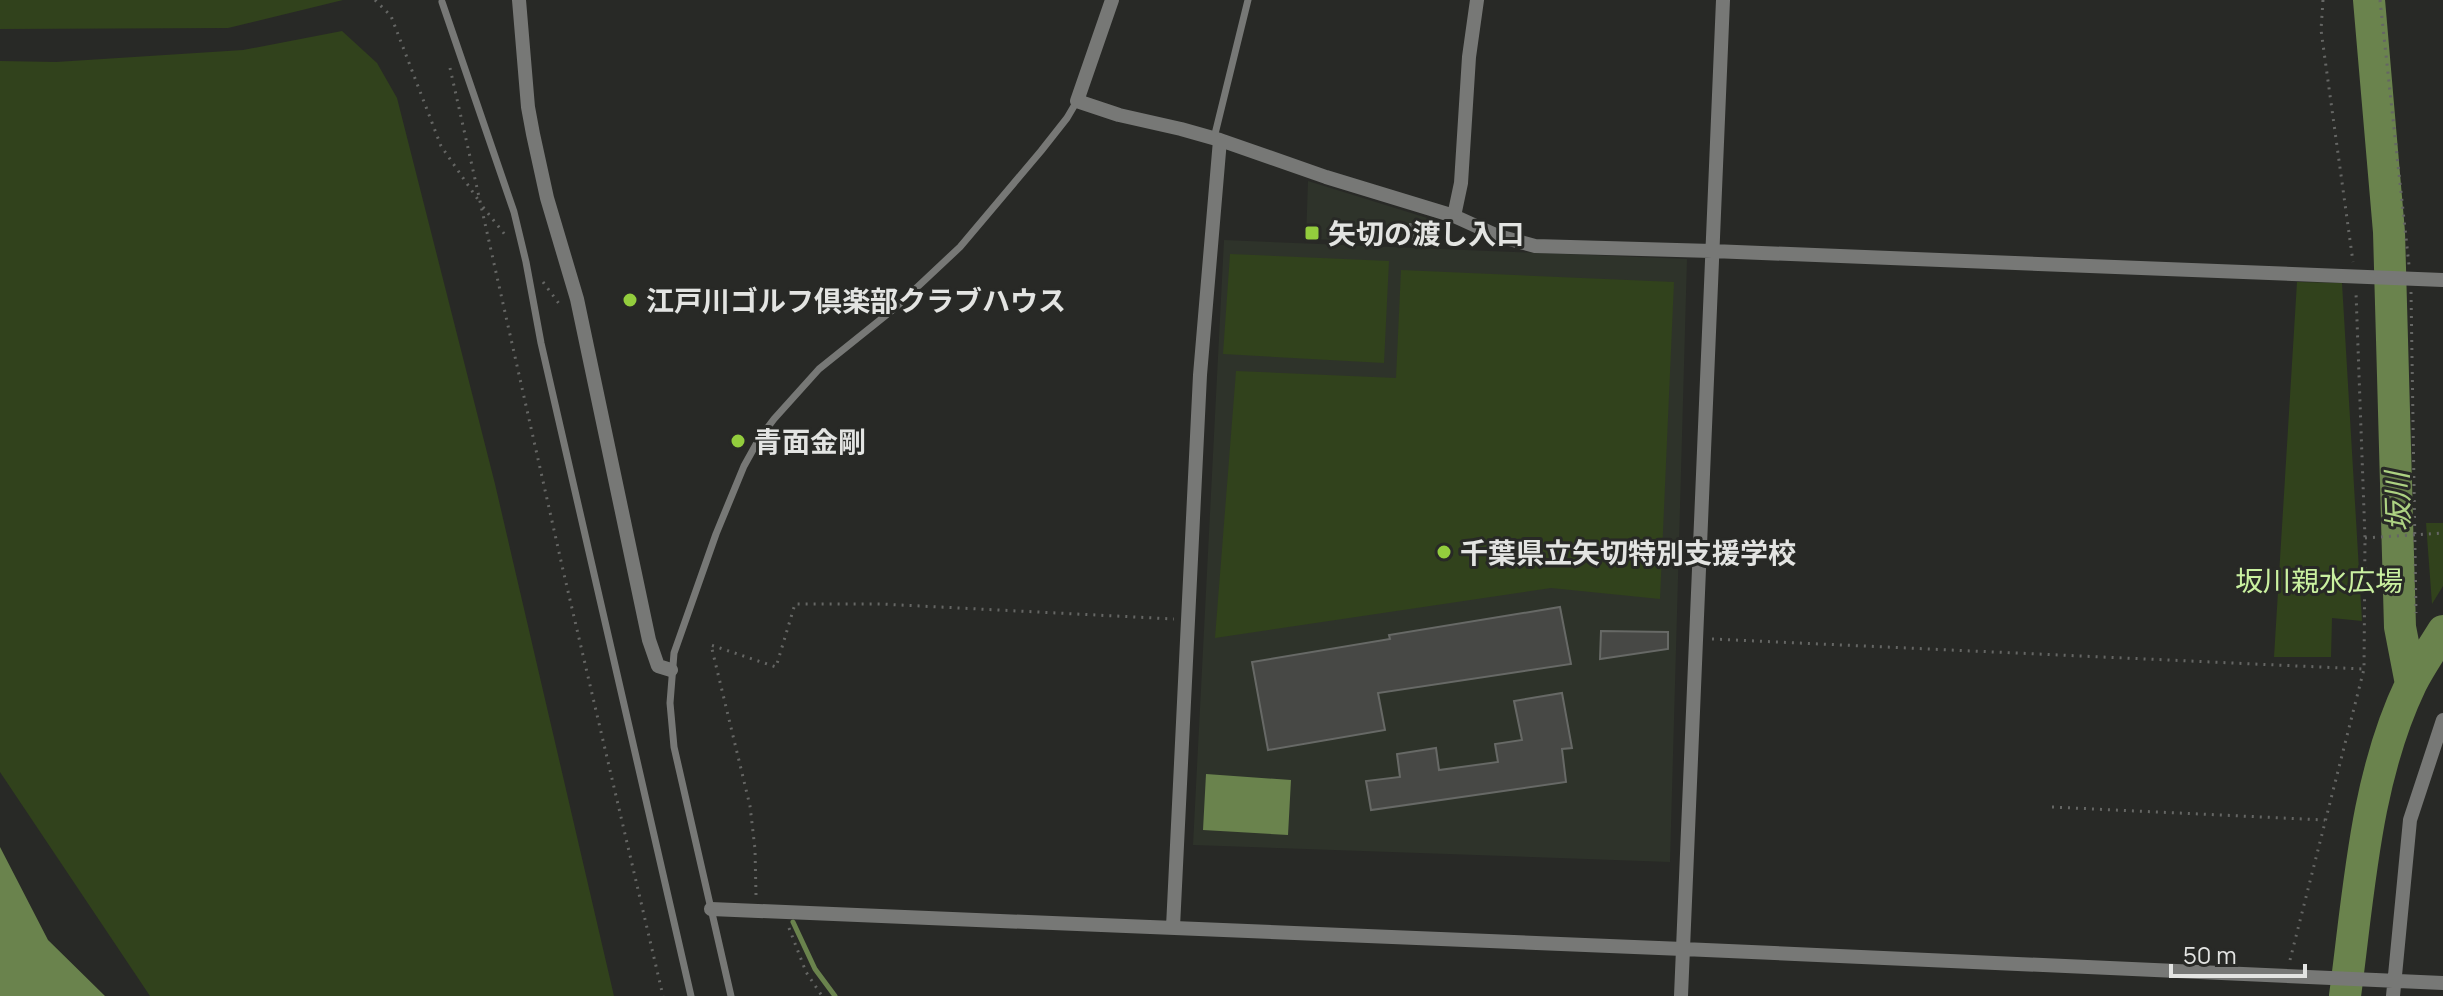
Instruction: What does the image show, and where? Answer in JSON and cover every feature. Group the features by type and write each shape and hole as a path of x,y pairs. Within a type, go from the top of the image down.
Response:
{"street":[{"path":"519,0 528,107 547,198 577,299 649,640 658,666 671,670"},
{"path":"1112,0 1077,101 1119,115 1217,139 1326,177 1454,216 1498,236 1535,246 2443,280"},
{"path":"1454,216 1461,183 1469,57 1477,0"},
{"path":"1681,996 1723,0"},
{"path":"1173,927 1200,375 1217,139"},
{"path":"2391,986 2410,820 2443,720"},
{"path":"711,909 2286,976 2391,986 2443,983"}],"lane":[{"path":"1217,139 1248,0"},
{"path":"442,2 517,224 541,343 691,996"},
{"path":"731,996 674,747 670,703 671,670 680,631 716,534 744,466 759,439 819,369 895,308 960,247 1041,151 1077,101"}],"path":[{"path":"375,0 391,16 441,146 482,205"},
{"path":"2286,976 2364,669 2365,538 2356,277 2321,30 2323,0"},
{"path":"2380,0 2405,279 2416,613"},
{"path":"450,68 663,996"},
{"path":"2365,538 2443,533"},
{"path":"756,911 755,849 750,806 711,645 776,667 795,604 881,604 1188,620"},
{"path":"1696,638 2364,669"},
{"path":"2052,807 2325,820"},
{"path":"783,912 806,972 822,996"}],"shaded area":[{"path":"1308,181 1437,221 1438,243 1306,239"},
{"name":"千葉県立矢切特別支援学校","path":"1224,240 1687,259 1670,862 1193,845"},
{"path":"1206,774 1291,780 1288,835 1203,830"},
{"path":"0,847 48,940 105,996 0,996"}],"green space":[{"path":"0,0 343,0 228,28 0,29"},
{"path":"342,31 377,63 397,98 495,484 614,996 150,996 0,772 0,61 56,62 243,50"},
{"path":"1230,254 1389,261 1384,363 1223,354"},
{"path":"1401,270 1674,282 1660,599 1551,588 1215,638 1236,371 1396,378"},
{"name":"坂川親水広場","path":"2297,282 2342,283 2362,621 2332,618 2331,657 2274,657"},
{"path":"2426,523 2443,523 2443,586 2432,604"}],"building":[{"path":"1410,224 1433,224 1433,239 1410,239"},
{"path":"1560,607 1571,664 1378,693 1385,730 1268,750 1252,662 1390,639 1389,635"},
{"path":"1601,631 1668,632 1668,649 1600,659"},
{"path":"1562,693 1572,748 1562,749 1566,782 1371,810 1366,781 1400,777 1397,754 1436,748 1439,770 1498,762 1495,744 1522,740 1514,701"}],"waterway":[{"name":"坂川","path":"2369,0 2389,232 2400,627 2411,684"},
{"name":"坂川","path":"2345,996 2366,837 2383,759 2411,684 2443,631"},
{"path":"793,922 815,969 835,996"}],"place":[{"name":"矢切の渡し入口","path":"1312,233"},
{"name":"江戸川ゴルフ倶楽部クラブハウス","path":"630,300"},
{"name":"青面金剛","path":"738,441"},
{"name":"千葉県立矢切特別支援学校","path":"1444,552"}]}
